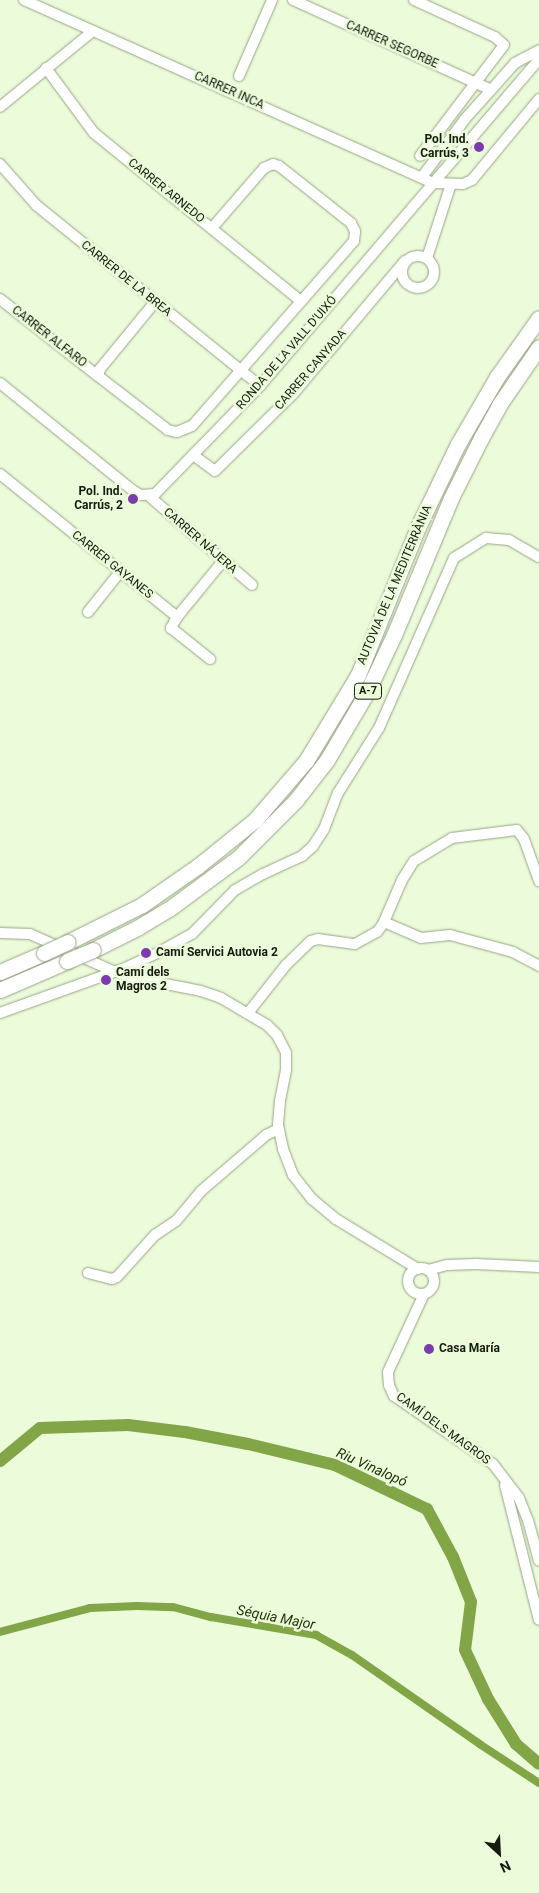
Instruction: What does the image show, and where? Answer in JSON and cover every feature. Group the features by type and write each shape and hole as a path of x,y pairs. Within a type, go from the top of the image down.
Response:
{"highway":[{"path":"466,429 499,362 539,306"},
{"name":"AUTOVIA DE LA MEDITERRÀNIA","path":"0,972 115,920 198,866 255,820 306,761 358,674 422,519 466,429 497,377 539,318"},
{"name":"AUTOVIA DE LA MEDITERRÀNIA","path":"0,990 93,950 145,923 206,883 270,828 308,784 344,735 367,692 394,635 451,498 499,405 539,346"},
{"path":"481,438 509,406 539,364"}],"street":[{"name":"CARRER INCA","path":"24,0 42,4 93,31 434,183 463,184 472,180 539,99"},
{"path":"240,76 272,0"},
{"name":"CARRER SEGORBE","path":"293,0 491,90"},
{"path":"414,0 495,37 504,45 420,156"},
{"path":"0,107 93,31"},
{"path":"422,178 465,119 515,63 539,50"},
{"name":"RONDA DE LA VALL D'UIXÓ","path":"149,496 155,494 260,386 538,64"},
{"name":"CARRER ARNEDO","path":"46,68 94,133 301,301"},
{"name":"CARRER DE LA BREA","path":"0,164 36,205 260,386"},
{"path":"212,228 264,168 273,164 279,166 351,223 355,231 354,241 239,370"},
{"path":"380,288 391,284 419,288 432,281 434,271 427,258 451,184"},
{"path":"409,286 402,278 402,266 405,261 413,256 427,258"},
{"name":"CARRER CANYADA","path":"193,455 215,471 294,394 380,288 405,261"},
{"name":"CARRER ALFARO","path":"0,299 168,430 177,432 192,426 239,370"},
{"path":"98,376 100,369 156,302"},
{"path":"0,384 132,490 149,496"},
{"name":"CARRER GAYANES","path":"0,474 176,617"},
{"name":"CARRER NÁJERA","path":"149,496 252,585"},
{"path":"0,1013 151,956 192,934 235,890 263,874 302,856 313,846 324,829 338,792 379,728 454,558 486,538 509,540 539,557"},
{"path":"210,659 171,628 176,617 223,561"},
{"path":"88,612 120,572"},
{"path":"248,1013 286,965 311,941 318,939 354,944 377,932 384,922 402,880 414,861 452,838 517,830 524,839 539,881"},
{"path":"384,922 421,938 450,935 513,952 539,966"},
{"path":"0,933 30,934 44,938 113,971 140,979 201,991 248,1013 267,1025 277,1035 286,1053 286,1070 280,1101 278,1129 282,1149 293,1175 312,1199 349,1228 423,1270 434,1282"},
{"path":"88,1273 112,1279 117,1276 155,1235 176,1221 201,1191 266,1135 278,1129"},
{"path":"394,1255 409,1278"},
{"path":"457,1266 434,1282 432,1288 419,1293 409,1287 409,1278 412,1272 447,1265 476,1264 539,1267"},
{"name":"CAMÍ DELS MAGROS","path":"419,1293 411,1321 388,1372 389,1384 394,1396 493,1464 501,1478 519,1498 528,1520 539,1561"},
{"path":"501,1478 507,1490 512,1521 539,1620"}],"waterway":[{"name":"Riu Vinalopó","path":"0,1461 40,1428 128,1425 185,1432 248,1444 335,1465 427,1509 453,1557 471,1602 465,1650 488,1699 516,1744 539,1764"},
{"name":"Séquia Major","path":"0,1632 90,1608 137,1606 173,1607 211,1617 316,1635 352,1655 539,1783"}],"place":[{"name":"Pol. Ind. Carrús, 3","path":"479,147"},
{"name":"Pol. Ind. Carrús, 2","path":"133,499"},
{"name":"Camí Servici Autovia 2","path":"146,953"},
{"name":"Camí dels Magros 2","path":"106,980"},
{"name":"Casa María","path":"429,1349"}]}
